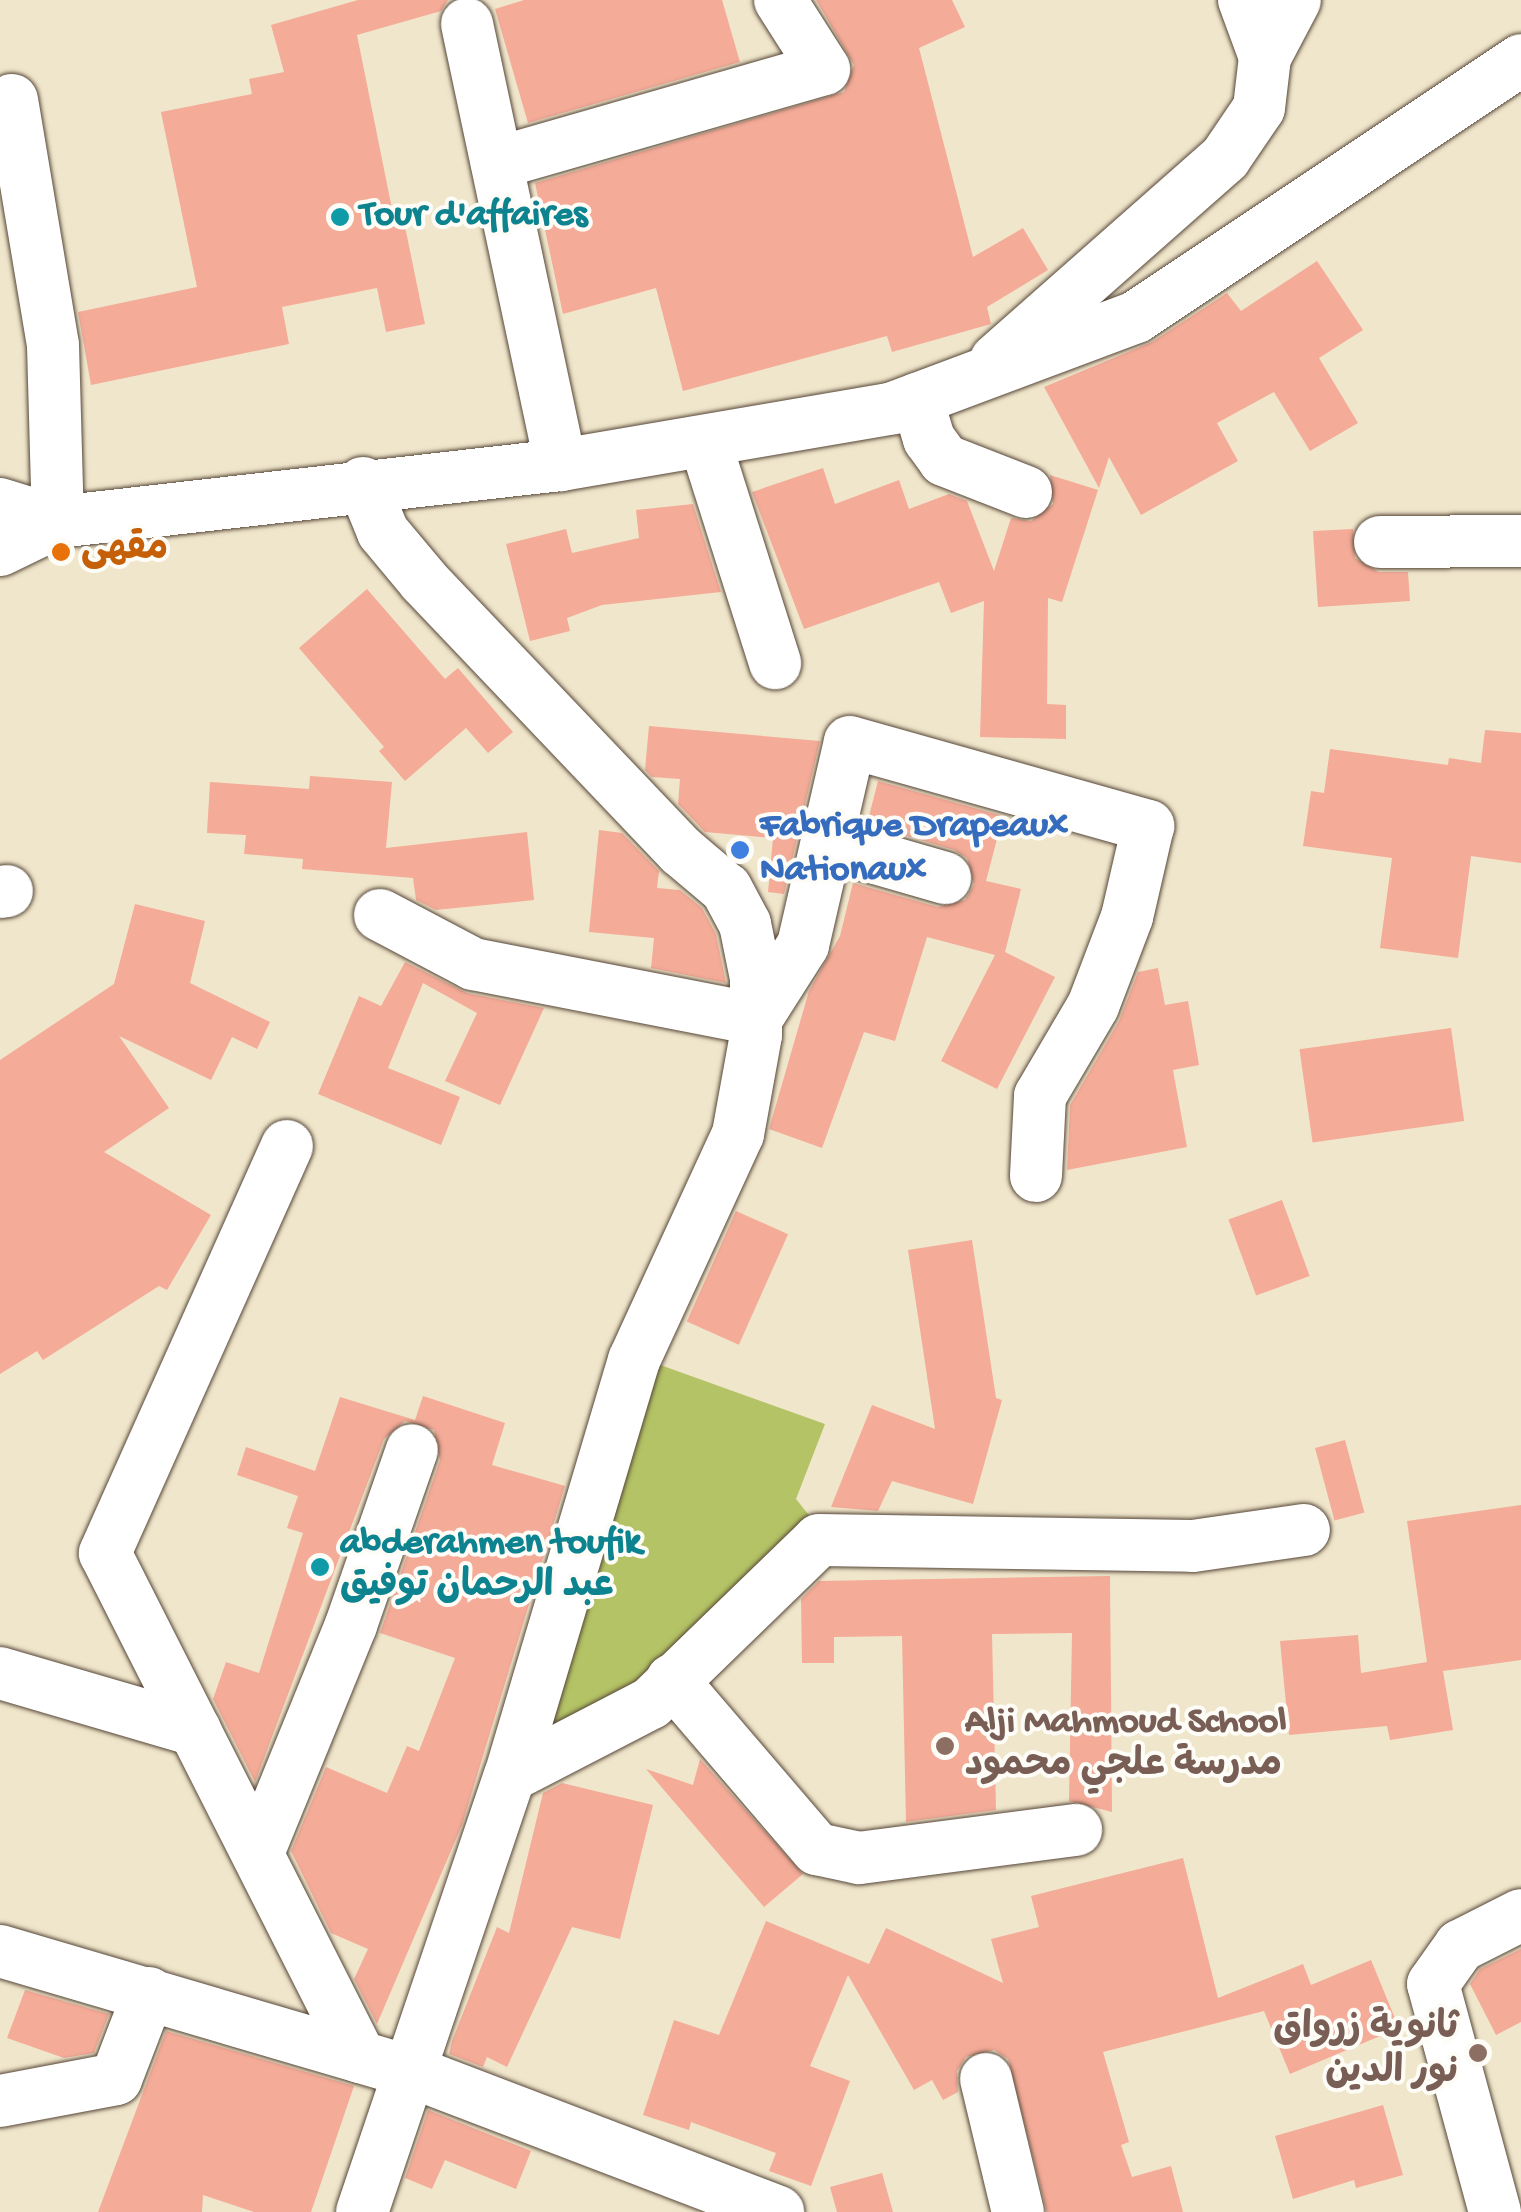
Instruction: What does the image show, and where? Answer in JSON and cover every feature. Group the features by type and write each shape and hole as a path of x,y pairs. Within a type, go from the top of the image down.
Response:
{"street":[{"path":"497,163 824,70 780,0"},
{"path":"1244,0 1265,57"},
{"path":"981,376 1059,299 1225,158 1260,108 1265,57 1295,0"},
{"path":"467,24 561,464"},
{"path":"0,550 58,522 706,445 918,399 1136,318 1521,60"},
{"path":"12,100 53,345 58,522"},
{"path":"918,399 929,439 944,460 1026,492"},
{"path":"706,445 776,663"},
{"path":"362,2212 510,1776 634,1360 738,1134 756,1019 746,924 726,889 681,851 424,581 383,532 363,483"},
{"path":"0,504 58,522"},
{"path":"1380,542 1521,541"},
{"path":"756,1019 804,944 850,742 1148,826 1126,918 1093,1006 1040,1096 1036,1176"},
{"path":"826,844 945,878"},
{"path":"380,914 473,964 756,1019"},
{"path":"286,1146 105,1553 360,2056"},
{"path":"258,1853 351,1625 412,1450"},
{"path":"510,1776 651,1703 819,1540 1193,1546 1304,1530"},
{"path":"0,1673 195,1730"},
{"path":"672,1680 817,1848 859,1858 1076,1830"},
{"path":"1495,2212 1433,1984 1460,1946 1521,1915"},
{"path":"0,1951 412,2072 778,2212"},
{"path":"0,2100 116,2079 127,2063 149,1994"},
{"path":"986,2078 1018,2212"}],"green space":[{"path":"652,1362 825,1424 796,1499 812,1519 640,1689 558,1734 541,1729"}],"building":[{"name":"Tour d'affaires","path":"358,0 448,0 441,11 357,35 392,209 401,207 425,324 386,332 377,288 282,307 289,344 91,385 78,312 197,287 161,112 252,94 249,79 284,72 271,25"},
{"path":"524,0 722,0 740,62 528,123 495,9"},
{"path":"816,0 952,0 965,27 919,48 973,257 1023,228 1048,270 987,307 991,324 892,352 887,336 683,391 656,288 563,314 535,183 844,92 854,65"},
{"path":"1317,261 1363,330 1319,358 1358,423 1310,451 1274,392 1217,423 1238,461 1141,515 1109,457 1099,488 1044,387 1152,342 1227,293 1241,311"},
{"path":"823,468 835,504 899,480 909,509 949,494 967,501 994,571 1011,518 1031,521 1053,504 1050,475 1098,490 1062,602 1048,598 1047,704 1066,705 1066,739 980,737 984,601 951,613 939,582 804,629 752,492"},
{"path":"693,504 721,592 602,605 567,618 570,631 530,641 506,544 566,529 572,553 639,538 636,510"},
{"path":"1353,529 1355,558 1379,572 1408,572 1410,601 1318,607 1313,531"},
{"path":"367,589 445,679 458,668 513,732 488,753 466,728 405,781 379,751 384,747 299,648"},
{"path":"649,726 820,741 784,894 768,892 773,838 705,832 678,804 680,779 652,777 645,770"},
{"path":"1485,730 1521,733 1521,863 1471,856 1458,958 1380,948 1392,858 1303,846 1311,791 1324,793 1330,749 1448,765 1449,758 1481,763"},
{"path":"310,776 392,782 386,848 527,832 534,900 436,910 416,900 413,878 302,869 303,859 244,854 246,835 207,833 210,782 309,789"},
{"path":"878,781 1003,816 986,881 1021,889 1005,952 1055,977 997,1089 941,1061 995,955 927,937 895,1041 864,1032 822,1148 769,1129 809,991 840,936 853,883 938,907 965,900 974,885 967,858 954,850 867,824"},
{"path":"599,830 622,833 659,871 657,888 680,890 702,908 716,934 726,983 651,968 654,938 589,932"},
{"path":"135,904 205,921 190,983 270,1022 257,1049 232,1037 211,1080 119,1036 169,1108 104,1152 211,1215 167,1290 159,1286 43,1360 37,1351 0,1374 0,1060 114,984"},
{"path":"405,962 467,993 544,1008 500,1105 445,1081 477,1013 423,983 388,1068 460,1097 441,1145 318,1094 359,996 381,1006"},
{"path":"1158,968 1165,1005 1188,1001 1199,1065 1173,1070 1187,1147 1067,1170 1070,1105 1119,1021 1138,972"},
{"path":"1451,1028 1464,1121 1313,1142 1299,1049"},
{"path":"1282,1200 1310,1276 1256,1296 1228,1219"},
{"path":"736,1211 788,1234 739,1345 687,1322"},
{"path":"972,1240 996,1398 1002,1400 973,1504 892,1481 878,1511 831,1507 872,1405 935,1429 908,1250"},
{"path":"423,1396 505,1423 492,1465 565,1486 462,1825 377,2024 354,1979 368,1949 331,1933 291,1851 326,1767 387,1793 407,1746 419,1751 455,1658 380,1633 440,1460 434,1430 405,1421 384,1439 255,1782 213,1699 226,1662 259,1673 303,1533 287,1528 298,1496 237,1475 246,1447 315,1471 340,1397 415,1420"},
{"path":"1345,1440 1364,1512 1334,1520 1315,1448"},
{"path":"1521,1505 1521,1660 1443,1671 1453,1730 1390,1740 1387,1726 1289,1735 1280,1641 1358,1635 1361,1673 1427,1662 1407,1521"},
{"path":"1110,1576 1112,1812 1069,1801 1072,1633 992,1634 996,1810 906,1822 902,1636 834,1637 834,1663 802,1663 801,1599 819,1581"},
{"path":"700,1759 803,1874 764,1907 646,1769 693,1785"},
{"path":"562,1783 653,1805 620,1939 572,1927 507,2067 487,2057 483,2067 449,2054 452,2041 497,1927 509,1933 543,1793"},
{"path":"1183,1858 1218,1998 1303,1964 1311,1985 1371,1960 1399,2028 1290,2074 1264,2011 1103,2052 1129,2142 1121,2145 1132,2177 1171,2166 1183,2212 1047,2212 1008,2059 994,2050 966,2057 957,2071 958,2092 943,2100 932,2080 914,2090 848,1975 810,2066 850,2081 811,2186 769,2171 776,2153 691,2122 689,2130 643,2115 674,2020 719,2035 766,1921 869,1964 886,1928 1003,1983 991,1939 1039,1927 1031,1896"},
{"path":"1521,1949 1521,2022 1496,2035 1470,1984 1480,1969"},
{"path":"25,1990 109,2014 94,2053 64,2058 7,2038"},
{"path":"166,2031 354,2086 311,2212 254,2212 203,2195 202,2212 98,2212"},
{"path":"1383,2105 1403,2175 1356,2188 1354,2180 1293,2199 1275,2136"},
{"path":"428,2110 531,2151 516,2189 445,2160 432,2189 405,2178"},
{"path":"882,2173 893,2212 837,2212 830,2187"}],"place":[{"name":"Tour d'affaires","path":"340,217"},
{"name":"مقهى","path":"61,552"},
{"name":"Fabrique Drapeaux Nationaux","path":"740,850"},
{"name":"abderahmen toufik عبد الرحمان توفيق","path":"320,1567"},
{"name":"Alji Mahmoud School مدرسة علجي محمود","path":"945,1746"},
{"name":"ثانوية زرواق نور الدين","path":"1478,2053"}]}
